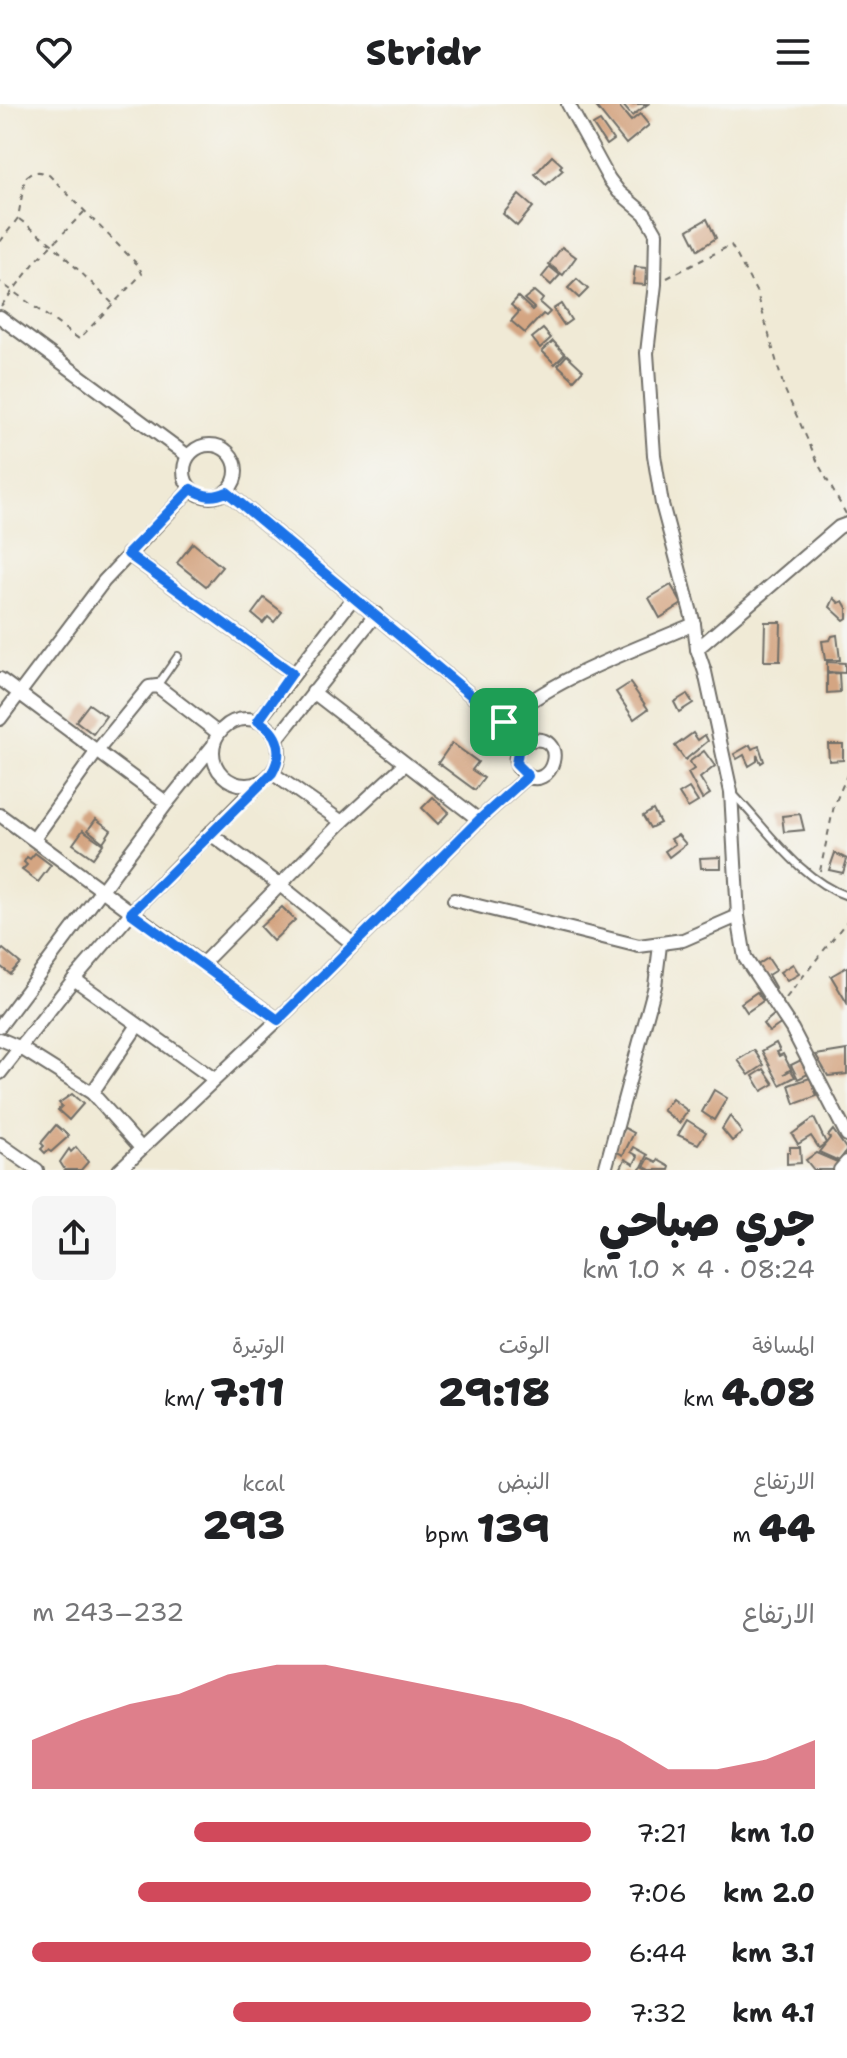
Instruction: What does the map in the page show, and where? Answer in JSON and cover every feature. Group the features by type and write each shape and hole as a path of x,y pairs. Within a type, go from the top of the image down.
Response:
{"street":[{"path":"568,104 609,179 645,214 656,233 655,284 647,353 654,455 662,504 694,624 697,649 705,672 731,792 738,916 745,958 814,1068 847,1135"},
{"path":"1,316 188,456"},
{"path":"211,444 223,447 233,456 237,469 235,481 227,492 215,497 202,496 191,489 184,473 188,456 198,447 211,444"},
{"path":"0,719 104,581 191,489"},
{"path":"227,492 526,741"},
{"path":"697,649 839,527 847,524"},
{"path":"128,554 292,673"},
{"path":"258,721 292,673 354,597"},
{"path":"277,739 376,614"},
{"path":"504,722 550,688 694,624"},
{"path":"0,679 167,803"},
{"path":"34,839 144,690 157,686 218,733"},
{"path":"313,692 479,820"},
{"path":"0,1026 212,747 218,733 236,720 258,721 272,731 277,739 278,763 272,773 131,913 0,1073"},
{"path":"535,738 551,747 553,766 547,774 528,776 516,764 519,746 526,741 535,738"},
{"path":"212,747 217,770 225,779 236,785 260,783"},
{"path":"202,964 342,822 405,764"},
{"path":"272,773 342,822"},
{"path":"119,1170 528,776"},
{"path":"0,815 278,1020"},
{"path":"209,833 353,944"},
{"path":"454,900 639,946 683,940 738,916"},
{"path":"605,1170 655,986 660,945"},
{"path":"74,979 214,1079"},
{"path":"92,1093 138,1025"},
{"path":"0,1039 19,1047 92,1093 141,1148"},
{"path":"0,1144 37,1170"},
{"path":"840,1170 847,1162"}],"lane":[{"path":"157,686 178,656"},
{"path":"731,792 795,860 818,880 847,896"}],"path":[{"path":"0,242 18,218 23,181 35,172 49,175 142,270 141,278 112,303 79,339 0,282"},
{"path":"1,316 12,291 84,211"},
{"path":"18,218 52,244 112,303"},
{"path":"655,284 731,245 757,293 784,388 820,467 847,516"},
{"path":"818,880 834,806 847,775"},
{"path":"778,1009 847,921"}],"building":[{"path":"594,104 617,104 631,121 640,114 649,125 626,144"},
{"path":"622,104 648,104 632,116"},
{"path":"600,121 613,140 606,145 593,125"},
{"path":"552,156 563,170 546,185 535,174"},
{"path":"519,195 533,207 517,226 503,214"},
{"path":"707,219 716,238 698,250 688,230"},
{"path":"562,247 576,257 563,275 549,264"},
{"path":"550,267 560,275 551,285 542,277"},
{"path":"635,267 646,268 645,285 633,284"},
{"path":"577,279 588,289 579,298 568,288"},
{"path":"534,291 543,299 540,303 550,312 546,316 543,314 525,333 511,321 519,312 511,305 518,297 532,310 534,308 524,299"},
{"path":"561,304 571,320 564,325 553,309"},
{"path":"543,329 551,338 540,348 532,338"},
{"path":"553,341 565,354 555,364 542,351"},
{"path":"567,355 583,370 574,380 558,365"},
{"path":"193,543 222,567 206,586 177,563"},
{"path":"671,585 682,604 660,618 649,598"},
{"path":"264,598 282,612 274,622 268,617 263,623 252,614"},
{"path":"834,598 839,603 843,601 847,608 847,618 844,620 830,607"},
{"path":"765,622 781,622 780,661 764,661"},
{"path":"837,635 840,660 825,660 822,641"},
{"path":"827,662 845,663 845,673 827,672"},
{"path":"839,673 840,692 827,693 827,674"},
{"path":"630,683 648,709 634,719 616,692"},
{"path":"687,694 693,703 679,712 674,702"},
{"path":"89,704 106,716 93,734 76,721"},
{"path":"693,733 698,740 705,735 708,741 685,760 675,746"},
{"path":"452,743 478,762 472,770 484,778 475,790 438,763"},
{"path":"828,744 843,744 843,760 829,761"},
{"path":"750,745 752,749 759,746 764,761 761,763 757,755 757,761 749,766 744,755 737,759 734,754"},
{"path":"704,751 715,766 700,778 710,794 702,799 688,773 694,769 689,762"},
{"path":"689,788 698,802 688,808 679,794"},
{"path":"433,797 449,812 438,824 422,808"},
{"path":"653,810 660,823 650,828 643,816"},
{"path":"800,814 804,830 784,832 782,816"},
{"path":"96,819 111,830 103,842 88,830"},
{"path":"83,830 103,844 93,858 73,844"},
{"path":"678,835 686,844 669,857 665,851 675,844 671,839"},
{"path":"35,853 51,865 38,882 22,870 27,865 24,862 27,857 30,859"},
{"path":"835,853 847,859 843,873 829,870"},
{"path":"721,857 721,868 701,868 700,858"},
{"path":"282,907 295,920 273,941 260,927"},
{"path":"3,949 20,963 10,974 0,966 0,952"},
{"path":"768,958 776,970 768,975 776,989 772,992 756,966"},
{"path":"793,964 799,974 787,981 780,972"},
{"path":"847,967 847,1003 831,976"},
{"path":"757,992 763,1001 747,1012 741,1003"},
{"path":"775,1014 782,1023 769,1032 763,1024"},
{"path":"776,1043 779,1056 783,1054 791,1069 784,1074 791,1070 795,1077 780,1085 762,1051"},
{"path":"754,1050 764,1065 749,1075 738,1060"},
{"path":"847,1050 847,1074 828,1076 816,1055"},
{"path":"803,1059 810,1073 798,1079 791,1065"},
{"path":"764,1069 774,1084 762,1091 753,1076"},
{"path":"810,1078 817,1096 795,1104 789,1085"},
{"path":"714,1090 727,1098 714,1120 702,1112"},
{"path":"72,1094 83,1104 69,1120 58,1110 62,1106 59,1103"},
{"path":"672,1099 688,1111 679,1123 663,1110"},
{"path":"730,1116 742,1133 732,1141 722,1129"},
{"path":"814,1118 826,1143 819,1148 811,1136 798,1144 792,1134"},
{"path":"687,1120 706,1132 698,1144 678,1135"},
{"path":"56,1125 69,1136 51,1152 48,1150 45,1153 41,1143"},
{"path":"625,1128 634,1133 623,1155 613,1150"},
{"path":"833,1130 847,1150 839,1161 819,1152"},
{"path":"76,1147 88,1162 81,1170 65,1170 60,1162 69,1149 71,1152"},
{"path":"634,1147 648,1155 642,1167 639,1170 620,1170 625,1159 634,1164 638,1156 631,1152"},
{"path":"790,1147 800,1147 801,1163 787,1164"},
{"path":"816,1153 842,1164 837,1170 814,1170 806,1160"},
{"path":"649,1158 670,1167 669,1170 644,1167"}],"route":[{"path":"191,489 202,496 215,497 227,492 504,722 526,741 519,746 516,764 528,776 479,820 278,1020 131,913 272,773 278,763 277,739 258,721 292,673 128,554 191,489"}]}
